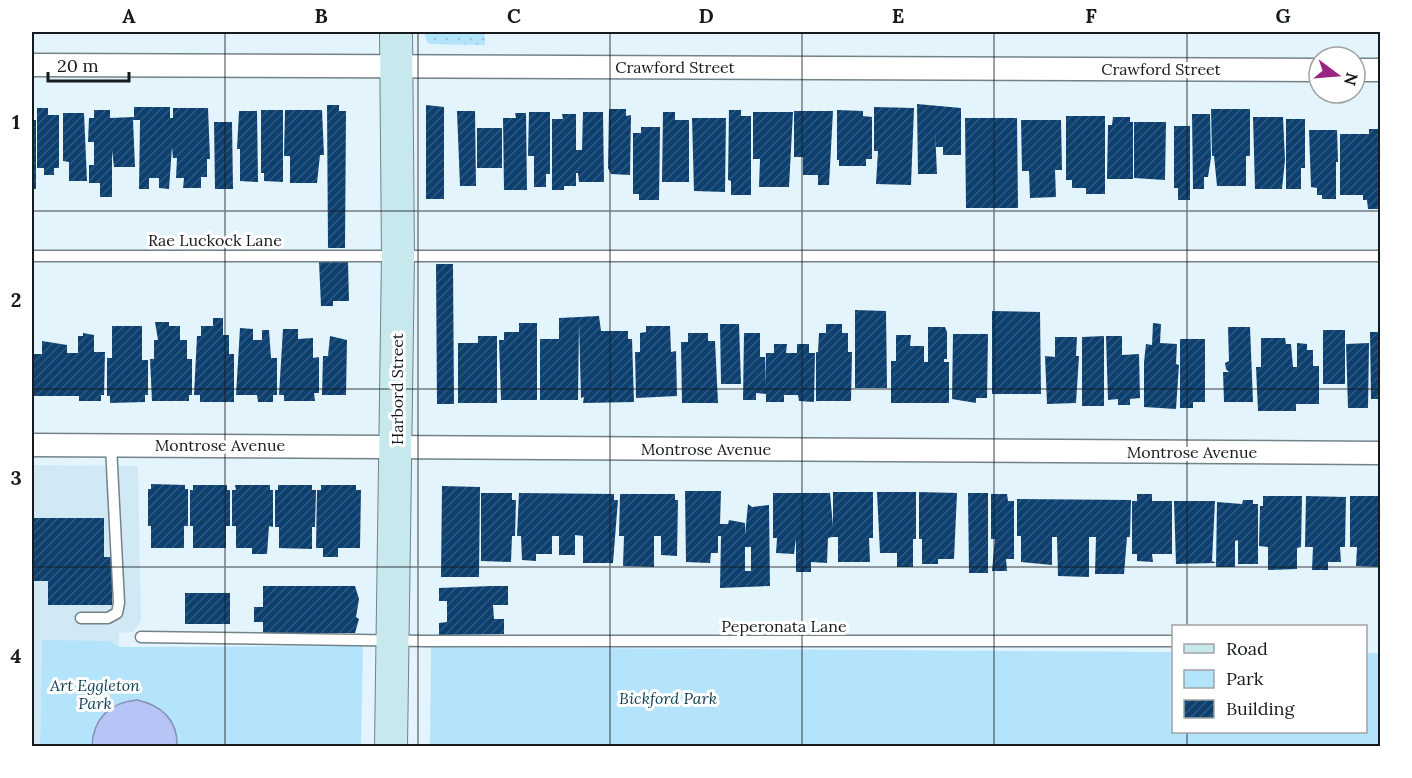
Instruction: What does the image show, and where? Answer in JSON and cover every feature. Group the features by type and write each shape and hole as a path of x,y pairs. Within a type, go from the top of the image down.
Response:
{"street":[{"name":"Harbord Street","path":"391,747 397,445 396,32"},
{"name":"Crawford Street","path":"32,64 1307,70"},
{"name":"Montrose Avenue","path":"32,445 397,445 1380,453"}],"lane":[{"name":"Rae Luckock Lane","path":"32,256 1380,256"},
{"path":"81,618 108,618 117,613 119,603 110,472 111,446"},
{"name":"Peperonata Lane","path":"141,637 394,640 1172,641"}],"shaded area":[{"path":"32,465 138,466 141,621 133,632 119,633 119,647 42,641 40,746 32,746"},
{"path":"137,700 154,706 166,715 175,729 177,746 92,746 96,728 105,714 119,704"}],"green space":[{"path":"424,32 485,32 485,45 430,44"},
{"name":"Art Eggleton Park","path":"42,640 110,641 119,647 363,646 361,746 40,746"},
{"name":"Bickford Park","path":"431,647 1172,652 1172,733 1367,733 1367,653 1380,653 1380,746 430,746"}],"building":[{"path":"917,104 961,108 961,155 943,155 943,147 936,147 935,130 937,174 918,174"},
{"path":"327,105 339,105 339,111 346,111 345,248 328,248"},
{"path":"426,105 444,107 444,199 426,199"},
{"path":"134,107 170,107 170,118 173,118 173,108 208,108 210,159 207,159 207,177 201,177 201,188 183,188 184,178 176,178 177,158 173,158 172,147 169,189 159,188 159,178 149,178 149,189 139,189 140,120 133,120 135,167 114,167 112,150 112,197 100,197 100,183 89,183 89,165 94,165 94,142 88,142 89,118 94,118 94,110 110,110 110,118 134,117"},
{"path":"874,107 914,108 911,185 876,184 878,151 874,151"},
{"path":"37,108 48,108 48,115 59,115 59,168 54,168 54,175 44,175 44,168 37,168"},
{"path":"609,109 626,109 626,116 631,115 630,175 611,174 608,168"},
{"path":"1211,109 1250,109 1250,156 1246,156 1246,186 1217,186 1214,156 1212,156"},
{"path":"261,110 283,110 283,182 264,181 264,173 261,173"},
{"path":"285,110 322,110 324,155 320,155 317,183 290,183 290,156 284,156"},
{"path":"729,110 741,110 741,116 751,116 751,195 731,195 731,181 728,180"},
{"path":"837,110 863,111 863,116 872,117 872,159 866,159 866,166 839,166"},
{"path":"239,111 257,111 258,182 240,181 240,149 237,149"},
{"path":"457,111 475,111 476,186 460,186"},
{"path":"794,111 833,111 829,185 818,185 818,175 803,175 803,157 794,157"},
{"path":"529,112 550,112 550,174 546,174 546,187 534,187 534,156 528,156"},
{"path":"583,112 603,112 604,182 579,182 578,173 576,173 576,186 564,186 564,190 552,190 552,119 563,119 562,114 576,114 576,150 582,150"},
{"path":"663,112 675,112 675,120 689,120 689,182 662,182"},
{"path":"753,112 793,112 789,187 759,187 760,159 753,159"},
{"path":"63,113 84,113 87,181 69,181 69,162 63,161"},
{"path":"515,113 526,113 527,190 504,190 503,118 516,118"},
{"path":"1192,114 1210,114 1211,158 1208,177 1204,177 1204,189 1193,189"},
{"path":"1066,116 1105,116 1105,194 1086,194 1086,188 1072,188 1072,180 1066,180"},
{"path":"1113,117 1130,117 1130,122 1133,122 1133,179 1107,179 1108,125 1112,125"},
{"path":"1253,117 1283,117 1285,160 1282,189 1255,189"},
{"path":"692,118 726,118 725,192 694,191"},
{"path":"965,118 1017,118 1018,208 966,208"},
{"path":"1286,119 1305,119 1305,168 1301,168 1301,189 1286,189"},
{"path":"32,120 36,120 36,189 32,189"},
{"path":"1021,120 1061,120 1062,170 1055,170 1056,197 1030,198 1029,171 1022,171"},
{"path":"214,122 232,122 233,189 215,189"},
{"path":"1134,122 1166,122 1165,180 1134,178"},
{"path":"1174,126 1190,126 1190,200 1178,200 1178,188 1174,188"},
{"path":"641,127 660,127 659,200 639,200 639,194 633,194 633,133 641,133"},
{"path":"477,128 502,128 502,168 477,168"},
{"path":"1369,129 1380,129 1380,209 1368,209 1367,200 1363,200 1363,195 1340,195 1340,134 1369,134"},
{"path":"1309,130 1337,130 1336,199 1322,199 1322,195 1317,195 1317,188 1311,187"},
{"path":"319,262 348,262 349,301 333,301 333,306 321,306"},
{"path":"436,264 453,264 454,404 437,404"},
{"path":"855,310 886,311 887,388 855,388"},
{"path":"992,311 1040,312 1041,394 992,394"},
{"path":"599,316 601,331 628,331 628,339 632,339 634,402 583,403 579,323 578,400 540,400 540,339 559,339 559,318"},
{"path":"213,318 223,318 223,335 229,335 229,354 234,354 234,402 200,402 200,395 194,395 197,336 201,336 201,326 213,326"},
{"path":"155,322 169,322 169,326 180,326 180,340 187,340 187,359 192,359 192,395 189,395 189,401 152,401 150,359 154,359 154,340 158,340"},
{"path":"519,323 537,323 537,400 501,400 499,340 504,340 504,332 519,332"},
{"path":"1153,323 1161,324 1160,343 1177,344 1176,364 1179,365 1176,409 1144,407 1144,362 1146,344 1152,345"},
{"path":"720,324 739,324 741,384 721,384"},
{"path":"826,324 842,324 842,333 848,333 848,352 852,352 851,401 816,401 816,352 818,352 819,333 826,333"},
{"path":"112,326 142,326 142,360 148,360 148,395 145,395 145,402 110,403 110,396 107,396 107,358 112,358"},
{"path":"646,326 670,326 671,352 676,351 677,396 636,398 635,352 640,352 640,333 646,332"},
{"path":"928,327 945,327 947,332 947,359 944,359 944,362 949,362 949,403 891,403 891,361 896,361 896,335 911,335 910,346 924,346 924,362 928,362"},
{"path":"1228,327 1250,327 1253,402 1224,402 1223,372 1229,372 1225,363 1229,361"},
{"path":"240,328 253,329 253,340 262,340 262,330 269,330 271,358 277,358 277,395 273,395 273,402 258,402 257,395 236,395"},
{"path":"283,329 298,329 298,339 313,338 313,358 319,357 319,393 314,393 315,401 284,401 284,395 279,395"},
{"path":"1323,330 1345,330 1345,384 1323,384"},
{"path":"1370,332 1380,332 1380,399 1371,399"},
{"path":"83,333 94,335 94,352 105,352 104,395 101,395 101,401 79,401 79,396 32,396 32,354 42,354 42,341 67,345 67,353 78,353 78,336 83,336"},
{"path":"688,333 708,333 708,341 715,341 718,403 682,403 681,342 688,342"},
{"path":"744,333 760,333 760,357 765,357 765,385 766,353 774,353 774,344 787,344 786,353 797,353 797,344 809,344 809,353 815,353 814,402 799,401 798,395 784,395 784,402 766,402 766,394 756,393 756,400 743,400"},
{"path":"953,334 988,334 987,398 976,398 976,403 952,399"},
{"path":"330,336 347,340 346,395 322,395 323,356 328,356"},
{"path":"478,336 497,336 497,403 458,403 458,343 478,343"},
{"path":"1104,336 1104,406 1082,406 1082,337"},
{"path":"1106,336 1122,336 1122,355 1139,354 1140,398 1130,399 1130,405 1118,405 1118,399 1108,400"},
{"path":"1055,337 1077,337 1076,356 1079,356 1076,403 1047,404 1045,356 1055,357"},
{"path":"1261,338 1285,338 1286,344 1291,344 1293,367 1297,367 1297,343 1307,344 1307,350 1313,350 1313,366 1319,366 1319,404 1296,404 1296,411 1258,411 1256,367 1261,367"},
{"path":"1180,339 1205,339 1205,402 1193,402 1193,408 1180,408"},
{"path":"1369,343 1368,408 1348,408 1346,344"},
{"path":"151,484 185,485 185,489 188,489 188,526 184,526 184,548 151,548 151,526 148,526 148,489 151,489"},
{"path":"193,485 227,485 227,490 230,490 230,526 226,526 226,548 193,548 193,526 190,526 190,490 193,490"},
{"path":"235,485 270,485 270,490 273,490 273,527 269,526 267,554 252,554 252,548 236,548 236,526 232,526 232,490 236,490"},
{"path":"278,485 312,485 312,490 316,490 312,549 279,548 279,527 275,527 275,490 278,490"},
{"path":"321,485 356,485 356,490 361,490 360,548 338,548 338,557 323,557 323,548 316,548 317,490 321,490"},
{"path":"442,486 480,487 479,577 441,577"},
{"path":"685,491 721,491 720,524 728,524 729,520 745,523 745,535 748,504 752,507 769,505 770,586 720,588 721,536 718,536 718,553 711,553 710,563 686,562","holes":["745,547 751,547 751,571 745,571"]},
{"path":"833,492 873,492 873,538 869,538 870,562 838,562 838,537 832,537 828,538 827,563 811,562 811,572 796,572 796,538 794,554 776,553 777,538 773,538 773,493 830,493 833,526"},
{"path":"877,492 916,492 916,539 913,539 913,567 897,567 897,553 880,553"},
{"path":"919,492 957,493 954,559 938,559 938,564 922,564 922,539 919,539"},
{"path":"481,493 512,493 512,500 516,500 515,536 512,536 511,562 481,561"},
{"path":"519,493 614,494 614,500 618,500 613,563 583,563 583,536 575,535 575,555 559,555 559,536 552,536 552,554 536,554 536,561 522,560 521,536 517,536"},
{"path":"968,493 988,493 988,573 969,573"},
{"path":"620,494 675,494 675,500 678,500 677,556 661,555 661,536 654,536 654,567 623,566 624,536 619,536"},
{"path":"991,494 1007,494 1008,501 1014,501 1014,559 1006,559 1007,571 992,571 995,539 991,539"},
{"path":"1137,494 1152,494 1152,501 1172,501 1172,554 1152,554 1153,562 1137,561 1137,554 1132,554 1132,501 1137,501"},
{"path":"1263,496 1302,496 1301,547 1297,548 1297,569 1268,570 1268,547 1259,546 1260,506 1263,506"},
{"path":"1306,496 1346,497 1345,547 1340,547 1341,562 1328,562 1328,570 1312,570 1313,547 1305,547"},
{"path":"1350,496 1380,496 1380,567 1356,566 1357,547 1350,547"},
{"path":"1017,499 1131,500 1130,537 1127,537 1124,574 1095,574 1096,537 1089,537 1089,577 1058,576 1057,537 1052,537 1052,565 1021,562 1021,536 1017,536"},
{"path":"1243,500 1253,500 1253,504 1258,504 1258,564 1238,564 1238,540 1235,541 1235,567 1216,567 1217,502 1242,504"},
{"path":"1174,501 1215,501 1212,561 1216,563 1176,564"},
{"path":"32,518 104,518 104,557 112,557 112,605 48,605 48,581 32,581"},
{"path":"263,586 355,586 359,599 356,617 359,619 355,633 263,633 263,622 254,622 254,607 263,607"},
{"path":"508,586 508,605 493,605 494,619 504,619 504,634 439,635 439,623 447,622 447,601 439,601 439,588"},
{"path":"185,593 230,593 230,624 185,624"}]}
